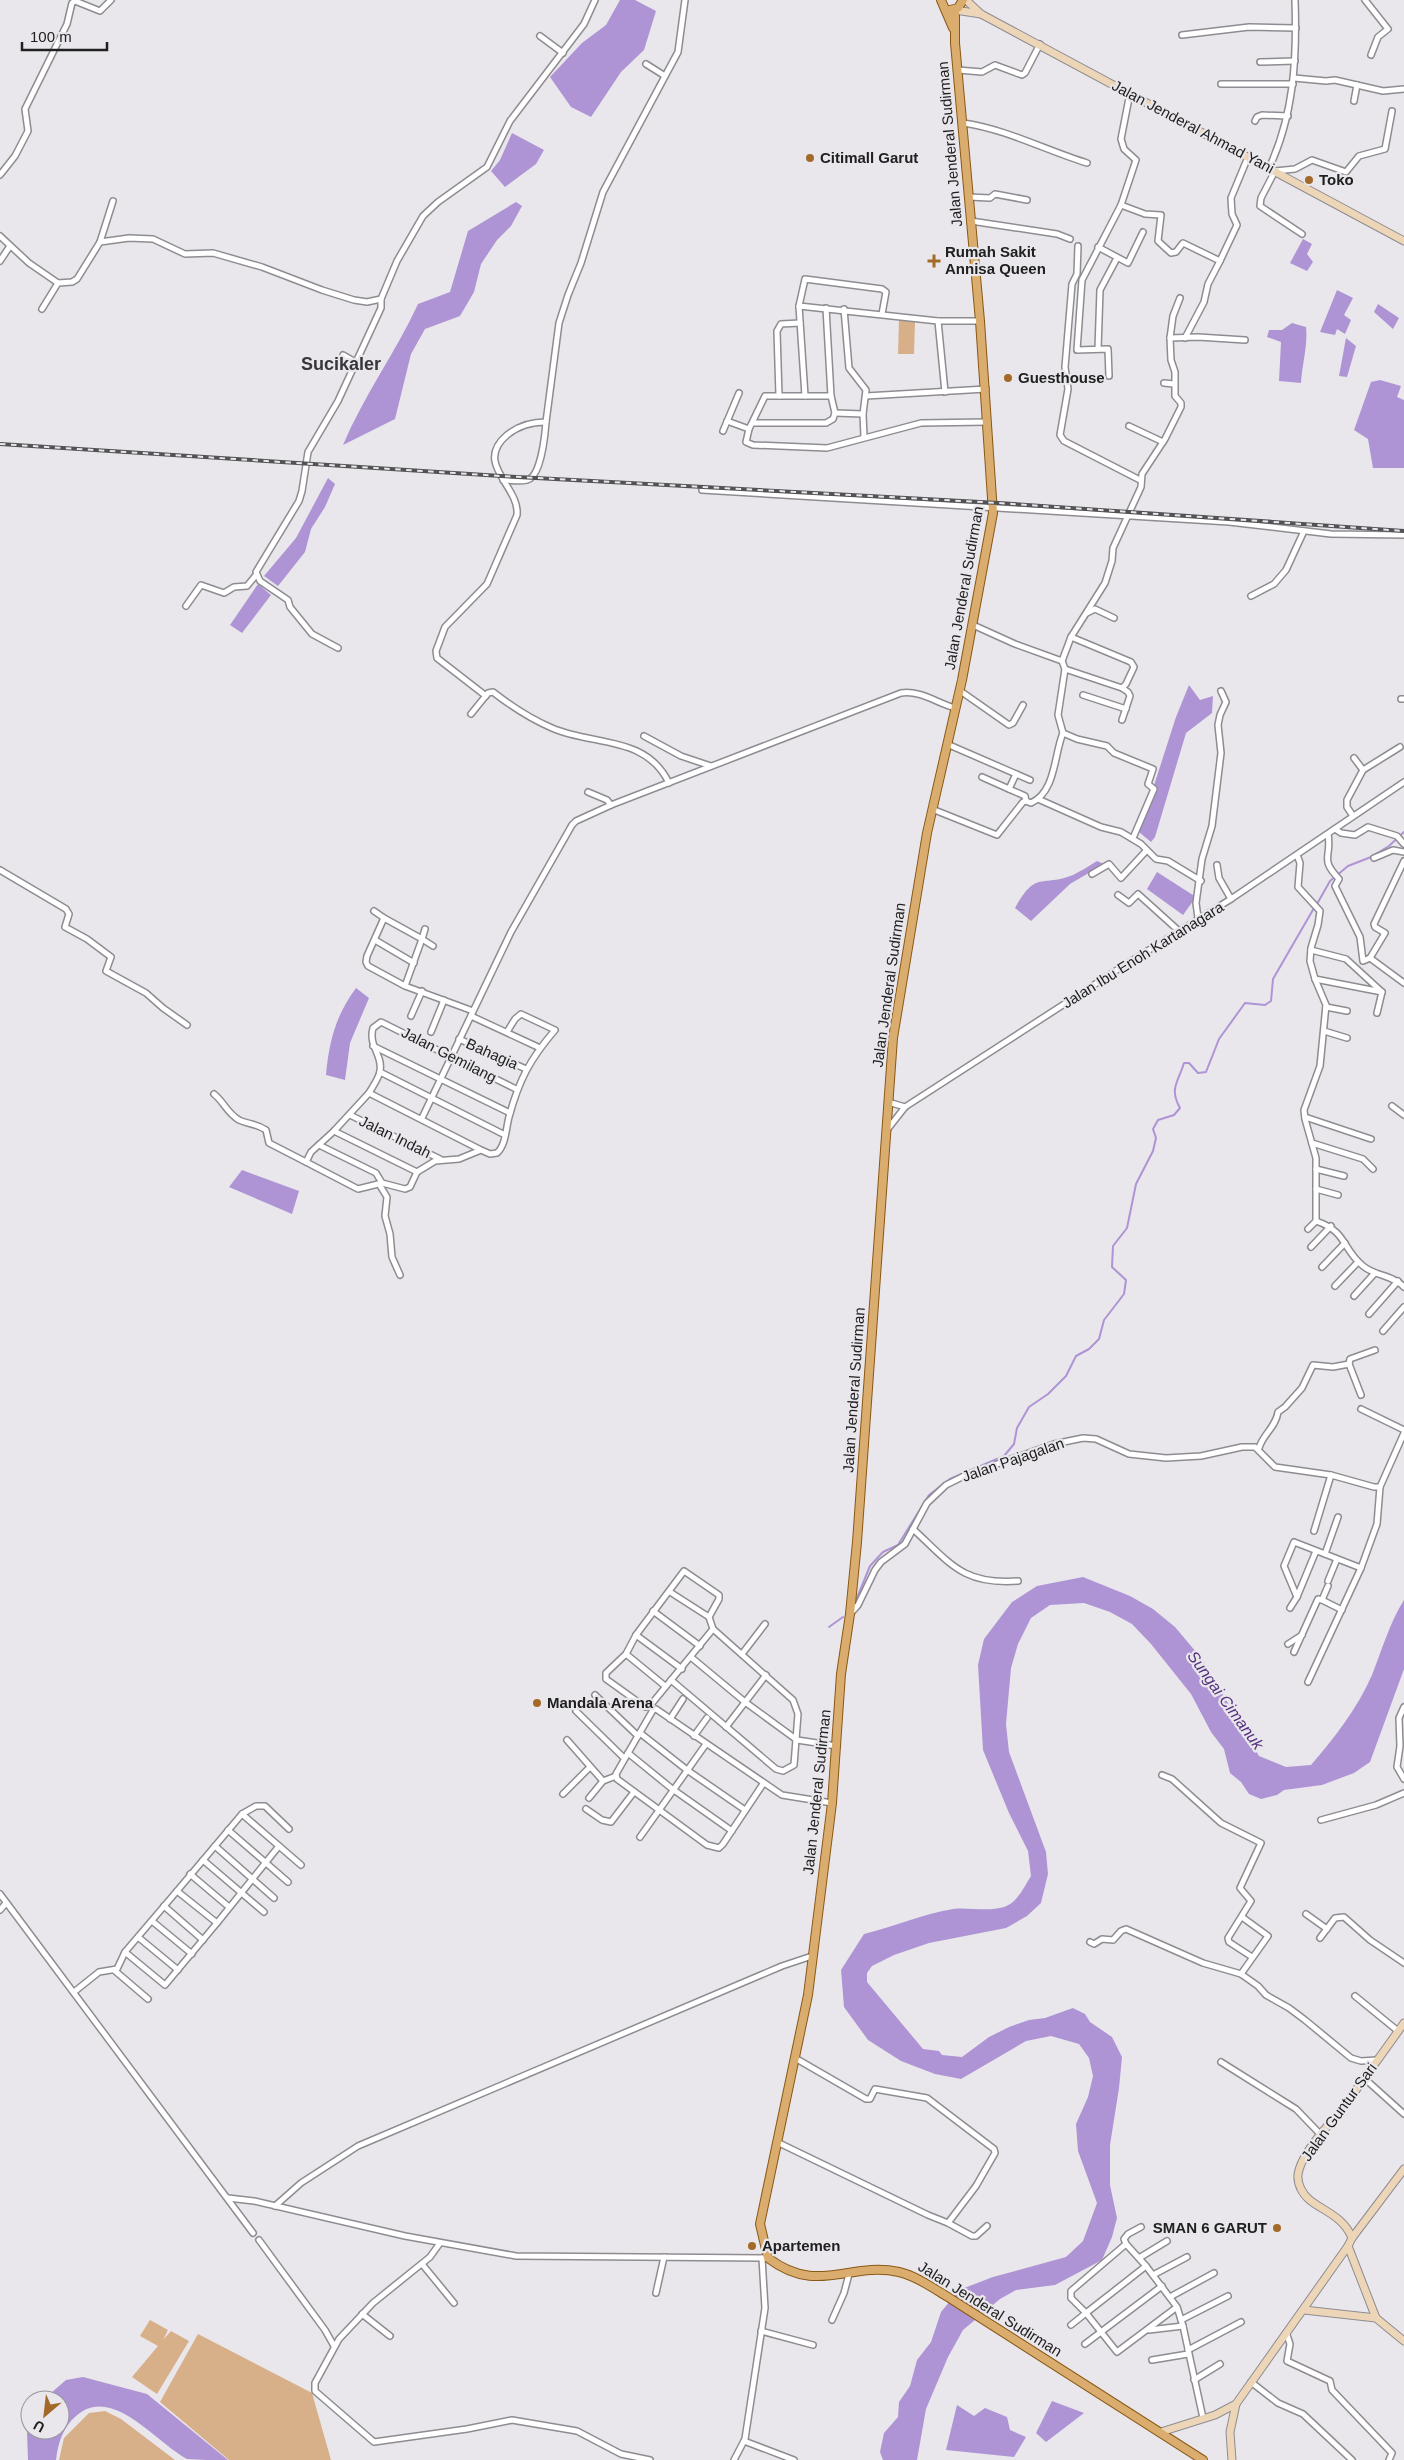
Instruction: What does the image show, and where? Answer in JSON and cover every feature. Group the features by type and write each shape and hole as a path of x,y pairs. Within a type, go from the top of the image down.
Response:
{"main road":[{"path":"942,2 948,9 955,10 965,0"},
{"name":"Jalan Jenderal Sudirman","path":"942,2 954,33"},
{"name":"Jalan Jenderal Sudirman","path":"955,10 954,33 986,389 993,508 986,562 932,809 900,990 891,1056 850,1614 841,1674 832,1803 808,1995 760,2224 765,2258 785,2270 802,2276 872,2271 907,2274 948,2297 1203,2460"}],"street":[{"path":"0,175 15,156 28,131 25,109 67,24 73,1 83,3 100,12 111,0"},
{"path":"186,606 201,585 224,593 234,587 247,586 256,575 299,501 308,452 338,401 381,308 381,299 397,261 423,216 438,202 488,167 510,121 584,24 595,0"},
{"path":"504,480 528,480 532,478 542,456 559,323 600,199 626,146 680,46 685,0"},
{"name":"Jalan Jenderal Ahmad Yani","path":"965,0 981,14 1404,241"},
{"path":"1295,0 1295,61 1288,116 1260,206 1302,234"},
{"path":"1365,0 1388,29 1377,40 1371,55"},
{"name":"Jalan Jenderal Ahmad Yani","path":"955,10 981,14"},
{"path":"1182,34 1249,28 1296,28"},
{"path":"540,36 563,53"},
{"path":"958,70 982,72 995,65 1022,75 1040,44"},
{"path":"1260,62 1295,61"},
{"path":"646,64 665,76"},
{"path":"1221,84 1335,80 1383,91 1404,89"},
{"path":"1354,102 1357,85"},
{"path":"1109,376 1108,350 1079,351 1077,348 1080,286 1098,247 1121,205 1136,160 1124,149 1121,140 1130,93"},
{"path":"1272,170 1295,169 1312,160 1346,172 1359,156 1384,149 1392,110"},
{"path":"1255,121 1257,117 1262,115 1288,116"},
{"path":"963,123 978,125 1027,140 1059,154 1087,163"},
{"path":"1185,338 1204,302 1208,284 1237,225 1232,214 1231,198 1248,157"},
{"path":"969,197 990,198 995,194 1027,200"},
{"path":"0,236 29,263 58,283 72,282 77,278 100,242 113,201"},
{"path":"1121,205 1145,214 1160,215 1158,241 1171,253 1176,252 1183,243 1220,261"},
{"path":"971,222 1057,234 1070,239"},
{"path":"1098,247 1127,263 1143,232"},
{"path":"100,242 129,238 153,239 185,254 212,253 262,267 354,300 367,302 381,299"},
{"path":"0,261 10,246"},
{"path":"1078,246 1077,274 1072,283 1065,356 1068,389 1060,435 1064,441 1140,480"},
{"path":"1098,349 1100,290 1117,258"},
{"path":"805,396 799,306 803,281 807,278 882,289 886,292 882,314"},
{"path":"42,309 58,283"},
{"path":"982,777 1025,796 1026,800 1031,803 1038,800 1055,769 1058,744 1063,733 1058,715 1065,669 1062,661 1071,637 1105,583 1112,561 1112,548 1141,487 1140,480 1142,474 1163,442 1182,405 1175,398 1175,372 1171,360 1170,338 1173,316 1180,298"},
{"path":"799,306 938,321 980,321"},
{"path":"753,423 826,423 833,420 835,413 831,396 826,308"},
{"path":"844,310 850,372 864,386 866,396 863,414 864,437"},
{"path":"938,321 945,392"},
{"path":"779,396 778,326 781,324 800,323"},
{"path":"1170,338 1245,340"},
{"path":"343,355 355,362"},
{"path":"1164,383 1174,384"},
{"path":"866,396 986,389"},
{"path":"723,431 739,392"},
{"path":"831,396 764,396 749,429 746,442 753,445 827,448 921,423 987,422"},
{"path":"835,413 863,414"},
{"path":"727,421 749,429"},
{"path":"486,696 437,658 436,651 447,624 487,584 517,515 516,503 494,459 500,441 517,427 546,422"},
{"path":"1129,426 1163,442"},
{"path":"702,490 1128,516 1256,525 1331,534 1404,535"},
{"path":"1251,596 1274,584 1286,570 1304,531"},
{"path":"256,575 260,581 285,596 290,608 312,634 338,648"},
{"path":"1087,612 1095,610 1114,618"},
{"path":"973,625 1015,644 1062,661"},
{"path":"1071,637 1134,665 1126,684 1122,688"},
{"path":"1065,669 1122,688 1130,694 1122,720"},
{"path":"959,690 1009,725 1013,723 1023,705"},
{"path":"1198,918 1196,903 1201,881 1204,848 1212,826 1221,753 1218,725 1226,702 1221,691"},
{"path":"471,714 489,692 493,692 517,709 560,731 578,737 629,746 663,771 669,783"},
{"path":"422,1118 515,925 572,825 581,818 902,693 910,692 922,695 954,708"},
{"path":"1083,694 1126,709"},
{"path":"1063,733 1077,740 1107,746 1114,753 1152,769 1148,784 1154,789 1133,838"},
{"path":"644,736 681,756 712,766"},
{"path":"947,744 1030,780"},
{"path":"1353,816 1347,807 1347,800 1363,770 1400,747"},
{"path":"1354,758 1363,770"},
{"path":"1009,789 1016,774"},
{"name":"Jalan Ibu Enoh Kartanagara","path":"885,1132 906,1107 1198,918 1231,900 1404,782"},
{"path":"588,792 607,800 611,805"},
{"path":"932,809 997,835 1026,800"},
{"path":"1038,800 1101,827 1111,828 1133,838 1160,861 1168,861 1201,881"},
{"path":"1335,829 1355,835 1368,827 1397,836 1403,842"},
{"path":"1328,834 1330,841 1326,860 1328,866 1337,877 1335,886 1360,937 1362,960 1365,962 1370,958 1385,933 1375,927 1374,924 1404,861"},
{"path":"1374,858 1395,850 1404,852"},
{"path":"1092,874 1108,864 1121,878 1146,851"},
{"path":"1297,855 1300,863 1298,887 1318,908 1320,917 1310,961 1326,1007 1317,1078 1304,1110 1316,1169 1316,1221 1308,1229"},
{"path":"1217,864 1219,878 1231,900"},
{"path":"0,870 66,909 69,914 65,927 87,939 111,957 107,972 146,993 187,1025"},
{"path":"1118,895 1130,903 1138,894 1179,931"},
{"path":"374,911 433,946"},
{"path":"384,918 367,956 366,962 368,966 404,986 444,1000 540,1048"},
{"path":"404,986 425,929"},
{"path":"375,940 414,963"},
{"path":"1311,950 1346,959 1382,992"},
{"path":"1370,958 1403,980"},
{"path":"1315,979 1382,992"},
{"path":"411,1016 422,991"},
{"path":"1377,1013 1382,992"},
{"path":"431,1032 444,1000"},
{"path":"1326,1007 1347,1011"},
{"path":"369,1093 422,1118 481,1150 490,1154 497,1153 503,1143 516,1089 526,1069 555,1030 521,1014 515,1019 507,1032"},
{"name":"Jalan Gemilang","path":"373,1046 371,1038 373,1028 381,1022 516,1089"},
{"path":"1324,1031 1347,1038"},
{"name":"Bahagia","path":"459,1039 526,1069"},
{"path":"306,1162 311,1152 334,1132 369,1093 380,1072 380,1064 373,1046"},
{"path":"373,1046 510,1113"},
{"path":"380,1072 431,1099 505,1134"},
{"path":"214,1094 224,1103 226,1110 239,1120 253,1122 266,1130 269,1144 306,1162 307,1165 358,1189 380,1183 408,1189 417,1172 440,1159 459,1159 481,1150"},
{"path":"888,1102 906,1107"},
{"path":"1392,1106 1404,1115"},
{"name":"Jalan Indah","path":"350,1115 440,1159"},
{"path":"1304,1117 1371,1139"},
{"path":"334,1132 417,1172"},
{"path":"1312,1142 1363,1159 1373,1169"},
{"path":"319,1145 376,1173 387,1196 385,1216 390,1234 392,1257 400,1275"},
{"path":"1316,1169 1344,1176"},
{"path":"1316,1189 1338,1195"},
{"path":"1316,1221 1331,1226 1358,1262 1374,1274 1398,1281 1404,1287"},
{"path":"1311,1247 1331,1226"},
{"path":"1322,1267 1345,1243"},
{"path":"1335,1286 1358,1262"},
{"path":"1354,1296 1374,1274"},
{"path":"1369,1314 1398,1281"},
{"path":"1383,1331 1404,1307"},
{"path":"1361,1395 1349,1364 1350,1359 1375,1350"},
{"path":"1349,1364 1333,1367 1312,1365 1302,1388 1285,1408 1278,1412 1277,1420 1264,1436 1259,1448 1266,1460 1275,1466 1330,1475 1368,1486 1380,1487"},
{"path":"1361,1409 1404,1430"},
{"path":"1308,1682 1361,1568 1377,1524 1380,1487 1404,1434"},
{"name":"Jalan Pajagalan","path":"850,1614 858,1605 875,1570 881,1562 906,1544 928,1503 953,1481 1030,1452 1069,1440 1090,1438 1129,1454 1166,1458 1201,1456 1242,1447 1259,1448"},
{"path":"1314,1531 1330,1475"},
{"path":"1325,1554 1338,1517"},
{"path":"913,1530 966,1575 992,1582 1018,1581"},
{"path":"1297,1597 1284,1566 1291,1545 1294,1542 1361,1568"},
{"path":"1290,1608 1297,1597 1316,1551"},
{"path":"1322,1600 1337,1559"},
{"path":"709,1617 719,1599 719,1595 687,1572 683,1572 670,1592 636,1635 626,1654 606,1673 606,1680 648,1707 692,1658 713,1630"},
{"path":"670,1592 709,1617 713,1630 794,1702 798,1714 794,1765 780,1770 671,1680"},
{"path":"1294,1652 1318,1599 1342,1610"},
{"path":"653,1612 700,1646"},
{"path":"742,1654 765,1624"},
{"path":"636,1635 682,1669"},
{"path":"1288,1644 1302,1635"},
{"path":"626,1654 665,1686"},
{"path":"692,1658 745,1702 797,1740 837,1746"},
{"path":"726,1727 766,1676"},
{"path":"595,1695 639,1734 745,1810"},
{"path":"670,1719 683,1700"},
{"path":"1404,1707 1399,1718 1400,1746 1396,1767 1404,1779"},
{"path":"589,1798 603,1781 616,1776 654,1709 763,1784 788,1797 832,1803"},
{"path":"576,1710 626,1756 732,1831"},
{"path":"694,1736 708,1718"},
{"path":"567,1740 603,1781"},
{"path":"640,1837 706,1744"},
{"path":"563,1794 590,1767"},
{"path":"1162,1775 1172,1779 1221,1823 1261,1843 1240,1888 1251,1901 1228,1940 1252,1958"},
{"path":"616,1776 634,1792 714,1848 722,1846 763,1784"},
{"path":"586,1809 602,1820 611,1822 634,1792"},
{"path":"1321,1820 1376,1805 1404,1793"},
{"path":"114,1970 125,1952 242,1814 256,1806 265,1806 289,1829"},
{"path":"242,1814 300,1866"},
{"path":"228,1830 288,1882"},
{"path":"215,1846 274,1898"},
{"path":"125,1952 165,1985 278,1846"},
{"path":"203,1860 264,1912"},
{"path":"190,1874 229,1907"},
{"path":"176,1891 217,1923"},
{"path":"0,1894 254,2233"},
{"path":"0,1910 6,1903"},
{"path":"164,1906 203,1940"},
{"path":"1306,1914 1327,1929"},
{"path":"1241,1974 1266,1941 1268,1935 1242,1916"},
{"path":"1320,1938 1335,1918 1344,1917 1370,1940 1404,1964"},
{"path":"152,1921 192,1954"},
{"path":"1090,1942 1094,1944 1102,1939 1112,1940 1120,1931 1126,1929 1203,1963 1241,1974 1254,1982 1269,1998 1289,2008 1306,2020 1351,2058 1361,2061 1377,2060"},
{"path":"138,1937 178,1970"},
{"path":"275,2206 301,2183 358,2146 782,1966 812,1956"},
{"path":"74,1992 100,1972 114,1970 148,1999"},
{"path":"1355,1996 1398,2032"},
{"name":"Jalan Guntur Sari","path":"1352,2238 1342,2221 1307,2197 1301,2189 1298,2178 1299,2169 1321,2135 1404,2022"},
{"path":"795,2058 866,2099 870,2099 875,2089 878,2088 927,2098 994,2149 992,2158 976,2186 948,2223"},
{"path":"1221,2062 1296,2109 1321,2135"},
{"path":"1364,2078 1404,2114"},
{"path":"777,2142 972,2236 976,2236 987,2226"},
{"path":"1232,2460 1230,2432 1236,2404 1287,2335 1352,2238 1404,2169"},
{"path":"228,2198 239,2198 440,2243 516,2256 765,2258 765,2308 744,2441 734,2460"},
{"path":"1140,2227 1126,2235 1124,2239 1126,2244 1154,2275 1176,2307 1183,2326 1203,2418"},
{"path":"259,2240 325,2330 334,2346"},
{"path":"1140,2258 1167,2241"},
{"path":"440,2243 422,2264 362,2314 334,2346 315,2382 314,2390 373,2442 457,2431 512,2420 577,2431 620,2454 650,2460"},
{"path":"1126,2244 1071,2291 1071,2298 1086,2313 1117,2352 1176,2307"},
{"path":"1348,2246 1376,2318 1404,2341"},
{"path":"656,2293 664,2257"},
{"path":"1154,2275 1187,2258"},
{"path":"422,2264 454,2304"},
{"path":"1070,2325 1146,2266"},
{"path":"1170,2297 1214,2273"},
{"path":"832,2320 844,2293 849,2274"},
{"path":"1085,2344 1162,2286"},
{"path":"1181,2320 1228,2296"},
{"path":"1304,2310 1376,2318"},
{"path":"362,2314 390,2336"},
{"path":"1152,2360 1188,2352 1241,2322"},
{"path":"1147,2330 1183,2326"},
{"path":"761,2331 813,2345"},
{"path":"1287,2335 1290,2344 1288,2361 1330,2381 1332,2390 1392,2453 1389,2460"},
{"path":"1194,2380 1220,2364"},
{"path":"1251,2382 1278,2403 1303,2414 1352,2460"},
{"path":"1161,2432 1203,2418 1236,2404"},
{"path":"744,2441 794,2460"}],"shaded area":[{"path":"899,320 915,321 914,354 898,354"},
{"path":"150,2320 168,2330 163,2340 171,2331 189,2341 157,2394 132,2377 158,2346 140,2336"},
{"path":"198,2334 312,2393 331,2460 229,2460 160,2402"},
{"path":"105,2411 121,2419 175,2460 59,2460 64,2440 70,2440 70,2432 89,2413"}],"water":[{"path":"620,0 635,0 656,11 644,50 621,72 591,117 571,107 550,77 582,43 606,25"},
{"path":"512,133 544,150 536,164 505,187 491,171 500,160"},
{"path":"516,202 522,206 511,226 497,240 481,264 474,292 460,316 425,329 411,354 395,419 343,445 360,409 418,304 450,292 468,231"},
{"path":"1303,239 1312,244 1307,254 1313,262 1307,271 1290,263"},
{"path":"1337,290 1353,298 1344,315 1351,320 1345,334 1337,329 1335,335 1320,332"},
{"path":"1378,304 1399,318 1393,329 1374,312"},
{"path":"1292,323 1306,327 1301,383 1279,381 1281,342 1267,337 1269,330 1282,330"},
{"path":"1346,338 1356,346 1347,377 1339,376"},
{"path":"1380,380 1401,386 1397,397 1404,400 1404,468 1373,468 1368,439 1354,430 1371,382"},
{"path":"328,478 335,484 325,507 311,529 305,552 278,586 264,576 296,538"},
{"path":"258,584 271,595 242,633 230,625"},
{"path":"1189,685 1200,700 1213,696 1212,713 1186,733 1155,837 1151,842 1139,832 1176,717"},
{"path":"1097,861 1104,864 1070,884 1031,921 1015,908 1022,896 1035,884 1073,875"},
{"path":"1157,872 1196,897 1183,915 1147,889"},
{"path":"356,988 369,998 350,1043 345,1080 326,1075 327,1063 339,1018"},
{"path":"242,1170 299,1191 292,1214 229,1187"},
{"name":"Sungai Cimanuk","path":"1083,1577 1130,1596 1153,1609 1175,1627 1202,1659 1259,1756 1286,1767 1311,1765 1345,1722 1360,1699 1372,1675 1390,1628 1404,1600 1404,1669 1370,1762 1354,1773 1322,1785 1284,1790 1277,1795 1261,1799 1249,1794 1241,1782 1230,1773 1224,1749 1211,1732 1191,1694 1151,1644 1132,1624 1110,1612 1084,1603 1050,1605 1031,1618 1018,1644 1011,1668 1006,1724 1009,1752 1046,1852 1048,1874 1041,1903 1027,1916 1006,1928 929,1943 894,1955 872,1966 867,1973 867,1982 923,2049 939,2051 942,2055 962,2057 989,2037 1009,2027 1029,2020 1045,2018 1073,2008 1085,2014 1090,2022 1112,2037 1122,2057 1110,2145 1110,2185 1117,2218 1112,2237 1102,2260 1055,2285 1016,2290 1000,2299 963,2330 948,2357 926,2409 917,2460 883,2460 880,2452 884,2433 898,2417 899,2402 910,2386 917,2360 931,2342 941,2312 959,2290 993,2277 1066,2257 1083,2241 1097,2203 1078,2151 1076,2124 1088,2097 1093,2076 1089,2058 1079,2044 1051,2036 1026,2041 961,2079 935,2074 901,2061 868,2040 844,2007 841,1970 864,1934 953,1909 992,1909 1004,1907 1013,1902 1023,1890 1031,1876 1028,1851 1009,1813 983,1750 978,1665 984,1639 1012,1602 1037,1586"},
{"path":"83,2377 147,2394 228,2460 187,2459 133,2419 119,2411 104,2407 90,2408 70,2422 70,2390 54,2390 66,2380"},
{"path":"1052,2401 1084,2413 1046,2442 1036,2433"},
{"path":"957,2405 974,2416 985,2408 1007,2417 1010,2430 1026,2437 1014,2457 946,2450"},
{"path":"27,2440 61,2440 56,2460 28,2460"}],"waterway":[{"path":"1317,904 1330,881 1348,866 1371,857 1389,846 1404,832"},
{"path":"855,1603 870,1566 883,1552 898,1545 929,1495 950,1479 1004,1456 1014,1444 1017,1428 1029,1407 1048,1394 1066,1376 1076,1356 1089,1349 1099,1339 1104,1320 1124,1294 1126,1280 1112,1267 1113,1246 1127,1228 1136,1184 1153,1151 1156,1138 1153,1129 1158,1120 1174,1115 1180,1108 1175,1090 1184,1063 1189,1063 1198,1073 1206,1072 1219,1039 1245,1003 1265,1005 1271,1001 1273,979 1314,908"},
{"path":"829,1627 843,1617"}],"railway":[{"path":"0,444 501,476 999,503 1404,531"}],"place":[{"name":"Citimall Garut","path":"810,158"},
{"name":"Toko","path":"1309,180"},
{"name":"Rumah Sakit Annisa Queen","path":"934,261"},
{"name":"Guesthouse","path":"1008,378"},
{"name":"Mandala Arena","path":"537,1703"},
{"name":"SMAN 6 GARUT","path":"1277,2228"},
{"name":"Apartemen","path":"752,2246"}],"district":[{"name":"Sucikaler","path":"341,364"}]}
